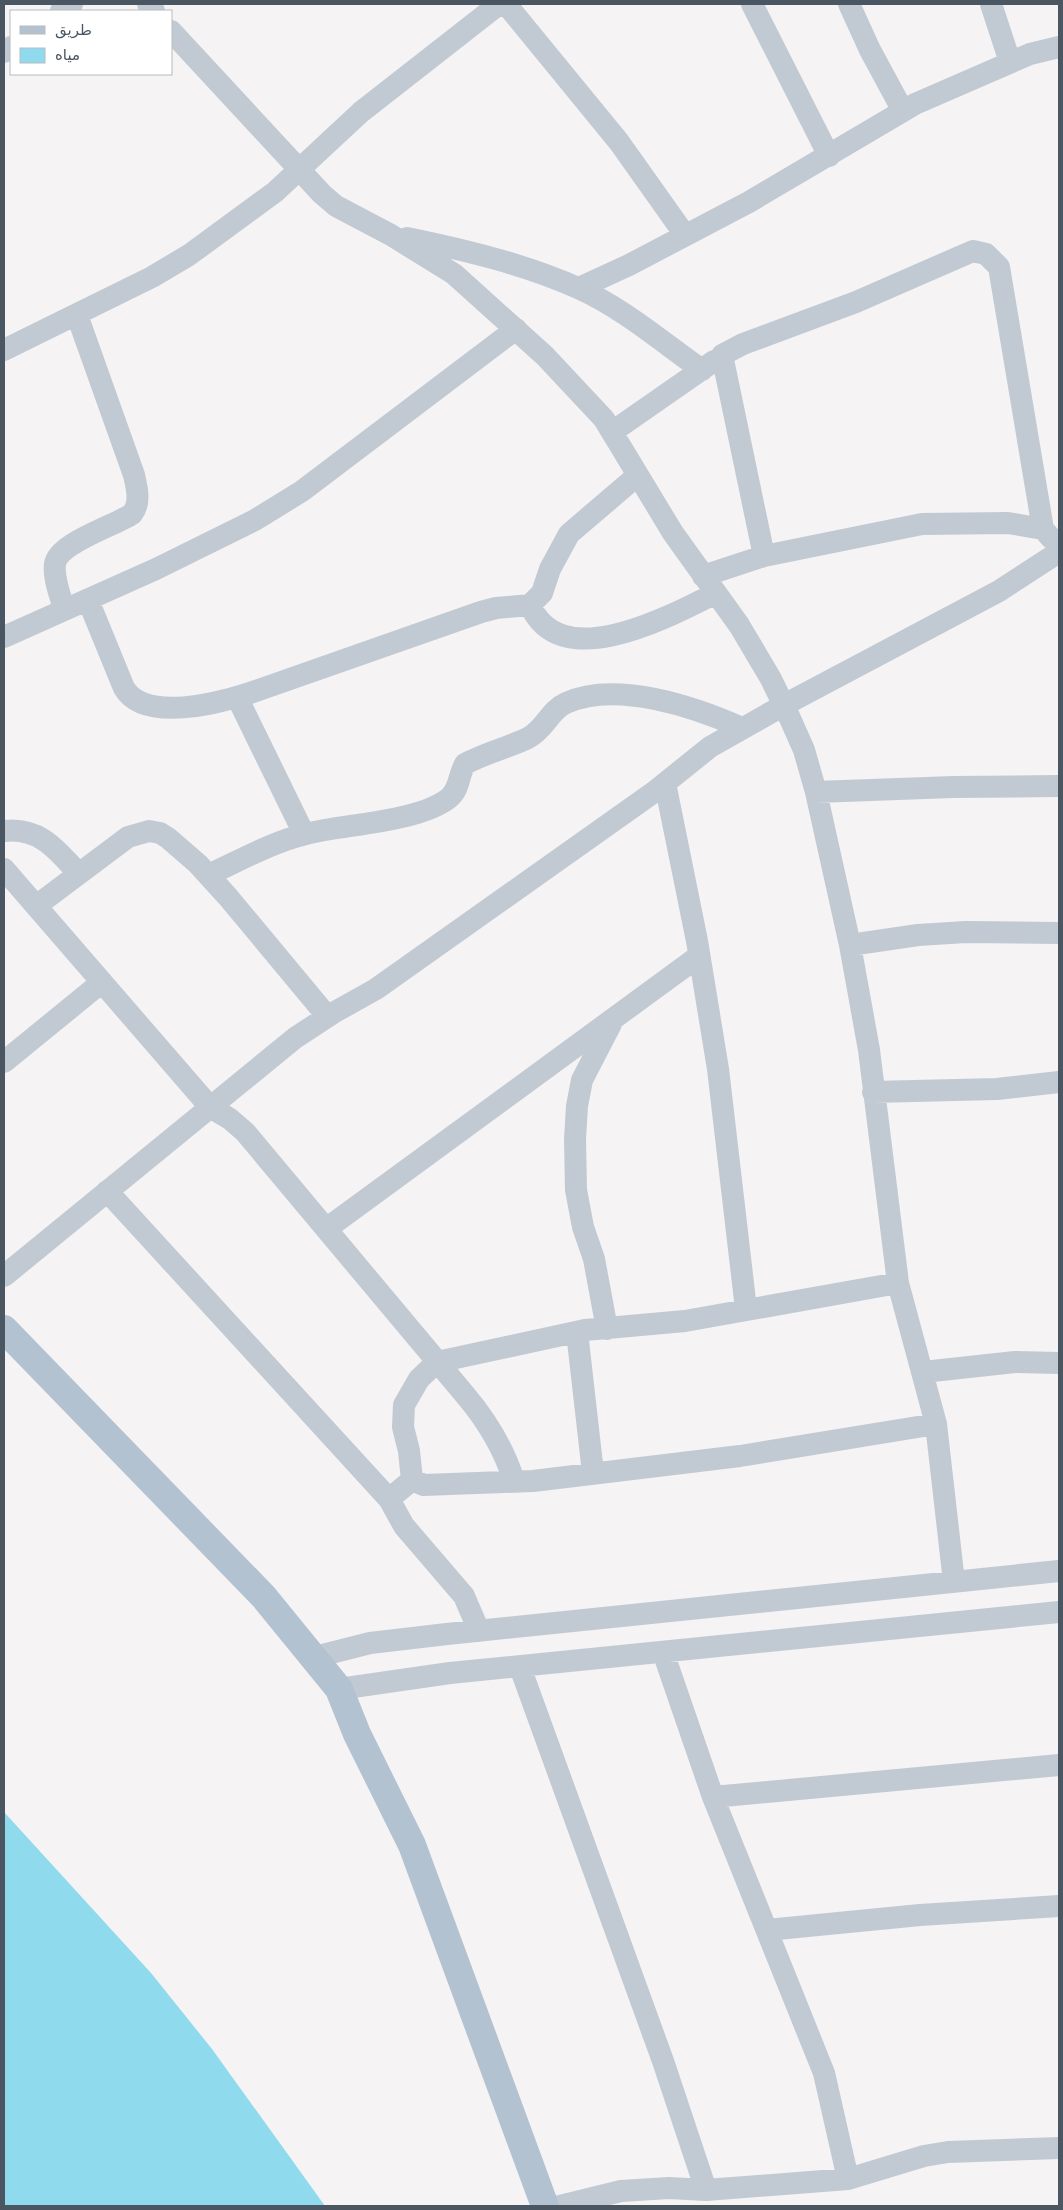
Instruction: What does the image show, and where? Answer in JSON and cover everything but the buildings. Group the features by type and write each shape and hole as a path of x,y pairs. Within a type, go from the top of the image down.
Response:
{"main road":[{"path":"4,1329 264,1597 311,1658 339,1689 357,1734 412,1845 545,2206"}],"street":[{"path":"4,350 77,315 189,255 275,192 361,112 499,4"},
{"path":"506,4 619,142 685,235"},
{"path":"752,4 829,156"},
{"path":"849,4 857,24 903,111"},
{"path":"991,4 1010,62"},
{"path":"172,32 299,169 336,206 391,234 454,274 516,329 604,419 673,534 739,626 771,679 804,750 816,792 850,945 869,1050 898,1283 936,1424 954,1582"},
{"path":"579,288 629,265 749,202 924,100 1030,54 1059,47"},
{"path":"391,234 487,256 579,288 611,306 702,370"},
{"path":"612,432 722,355 743,344 856,302 968,252 986,254 998,267 1043,529 1059,547"},
{"path":"64,610 55,568 58,557 68,547 132,514 136,509 138,497 134,475 77,315"},
{"path":"4,638 255,520 302,491 516,329"},
{"path":"722,355 764,556"},
{"path":"88,600 124,688 139,703 154,706 184,707 216,703 481,612 511,606 530,605 542,593 550,569 568,534 638,475"},
{"path":"530,605 536,618 550,630 579,638 614,636 644,628 710,585 764,556 922,524 1008,523 1043,529"},
{"path":"4,1276 295,1038 328,1016 376,989 665,783 710,747 784,705 999,590 1059,552"},
{"path":"208,875 304,834 414,814 444,802 455,792 465,764 527,738 540,730 559,707 577,699 618,694 663,701 715,716 742,728"},
{"path":"237,697 304,834"},
{"path":"665,783 699,956 720,1088 746,1309"},
{"path":"816,792 953,786 1059,786"},
{"path":"4,831 23,831 41,837 51,843 79,874"},
{"path":"36,906 128,836 149,831 160,833 168,838 208,875 328,1016"},
{"path":"4,869 210,1107 230,1119 245,1132 482,1414 498,1443 514,1481"},
{"path":"850,945 918,935 966,932 1059,933"},
{"path":"326,1229 699,956"},
{"path":"4,1062 102,982"},
{"path":"607,1329 596,1268 583,1227 576,1190 574,1139 582,1080 613,1018"},
{"path":"873,1092 997,1089 1059,1082"},
{"path":"106,1191 389,1499 404,1526 464,1596 479,1631"},
{"path":"412,1480 409,1451 403,1427 404,1405 410,1391 419,1379 437,1362 577,1332 685,1321 898,1283"},
{"path":"577,1332 593,1474"},
{"path":"923,1372 1015,1362 1059,1363"},
{"path":"412,1480 424,1485 514,1481 593,1474 740,1456 936,1424"},
{"path":"389,1499 412,1480"},
{"path":"311,1658 370,1644 479,1631 1059,1572"},
{"path":"339,1689 442,1674 1059,1612"},
{"path":"663,1652 713,1797 824,2073 848,2179"},
{"path":"520,1667 663,2061 706,2190"},
{"path":"713,1797 1059,1765"},
{"path":"767,1930 928,1914 1059,1906"},
{"path":"560,2206 621,2191 669,2188 706,2190 848,2179 924,2156 948,2152 1059,2148"}],"water":[{"path":"4,1812 151,1973 212,2049 325,2206 4,2206"}]}
